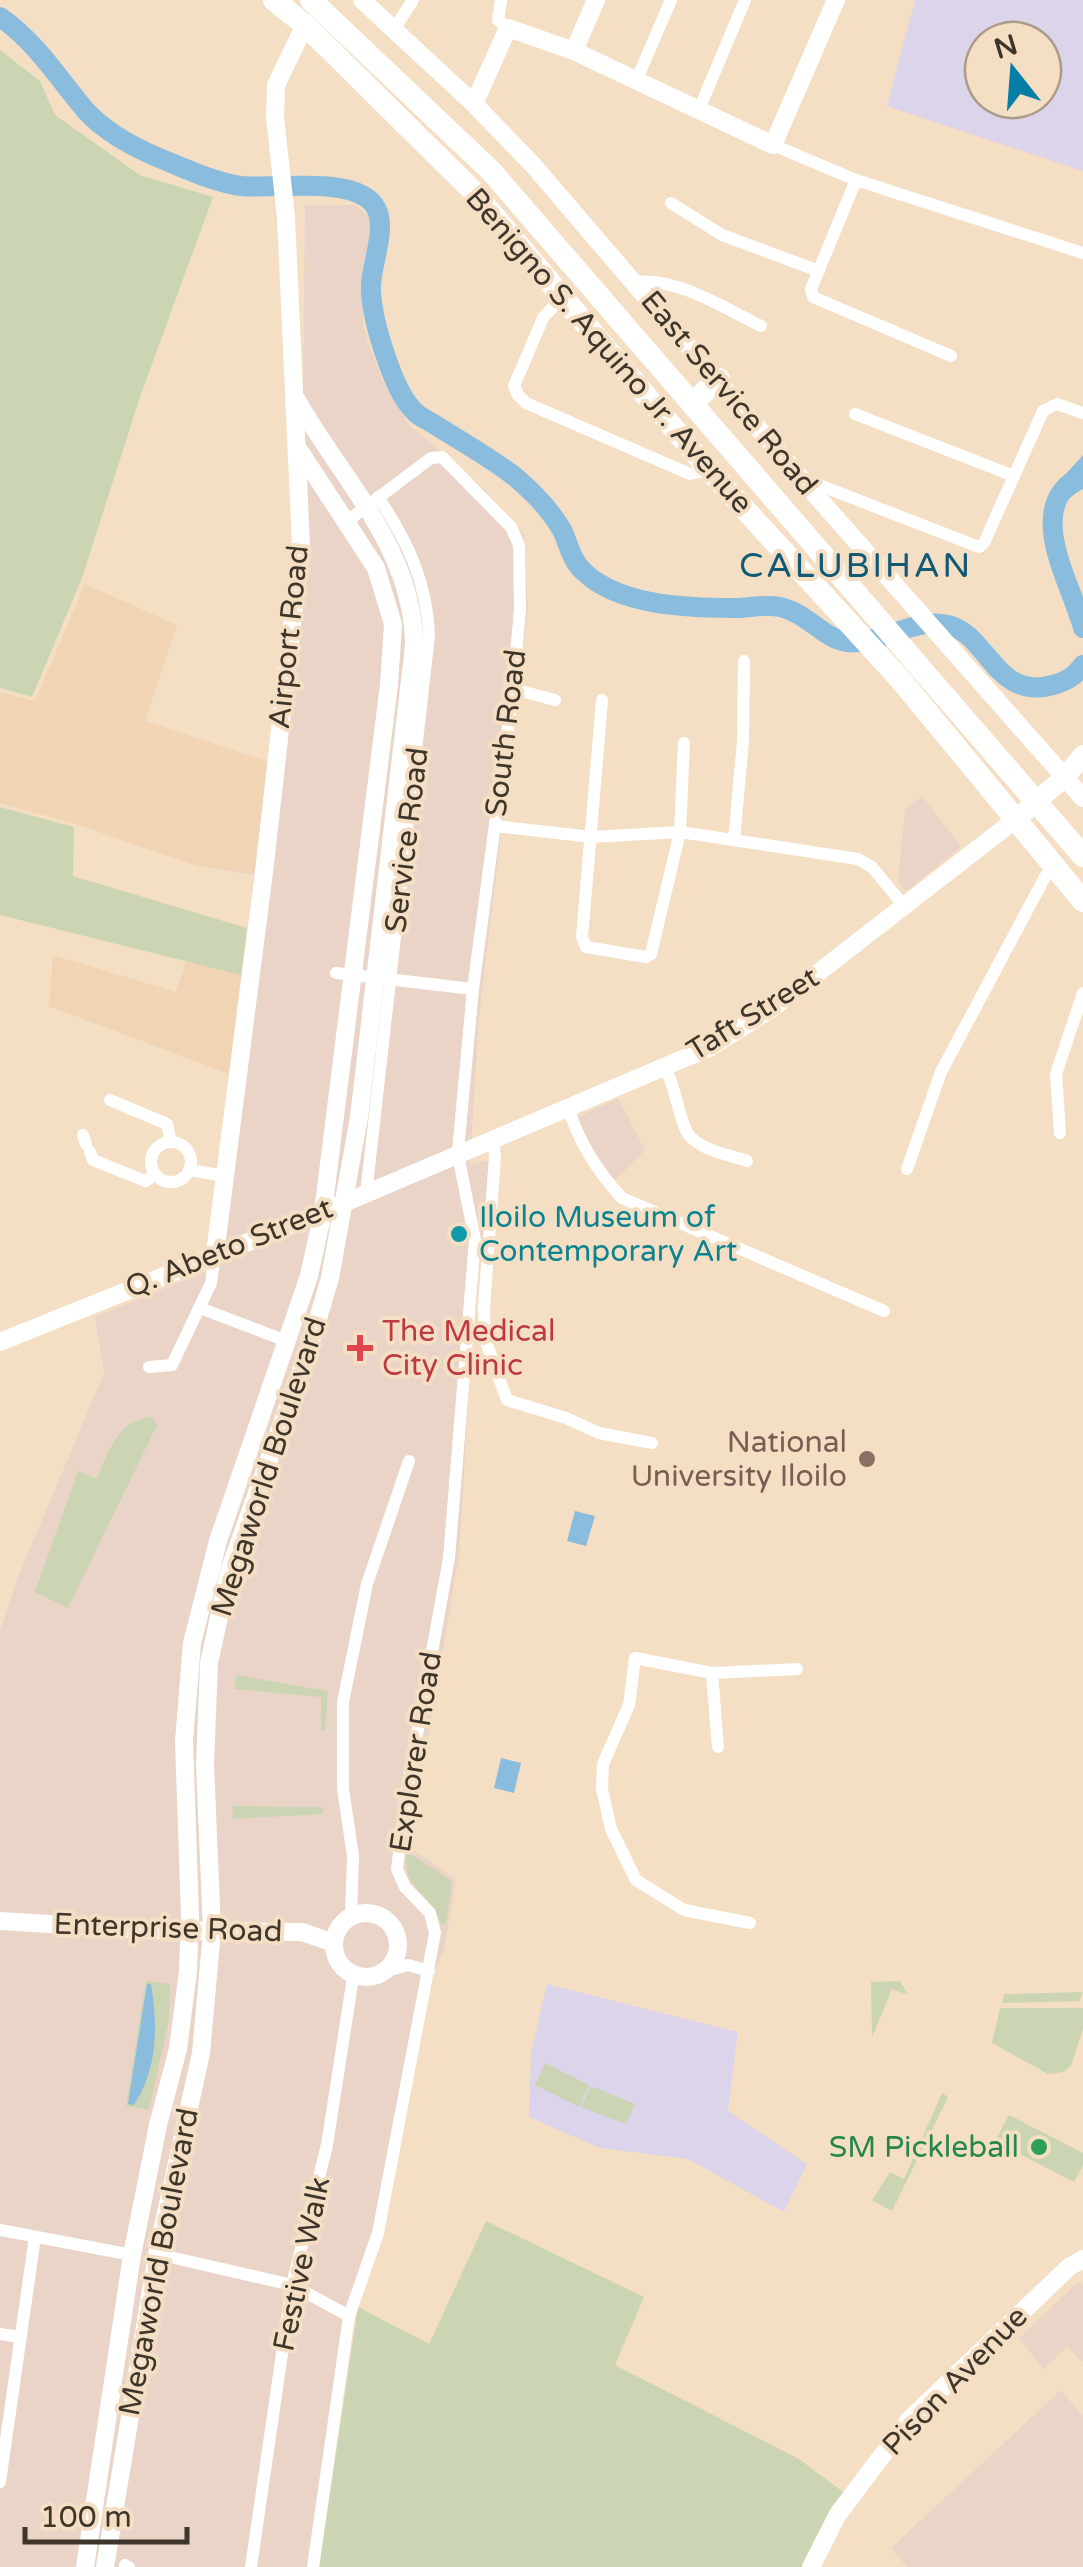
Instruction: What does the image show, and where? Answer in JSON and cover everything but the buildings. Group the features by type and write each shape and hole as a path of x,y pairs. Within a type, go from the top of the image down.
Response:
{"highway":[{"name":"Benigno S. Aquino Jr. Avenue","path":"274,0 305,25 472,190 709,470 900,679 1083,901"},
{"name":"Benigno S. Aquino Jr. Avenue","path":"311,0 491,171 1083,856"},
{"path":"420,140 438,123"},
{"path":"692,402 719,379"},
{"path":"782,550 802,533"}],"main road":[{"name":"East Service Road","path":"362,0 534,164 812,491 1083,798"},
{"path":"574,50 596,0"},
{"path":"474,104 508,28 574,50 638,78 698,112 773,145 836,0"},
{"name":"Airport Road","path":"215,1254 301,545 286,217 275,117 276,85 305,25"},
{"name":"Megaworld Boulevard","path":"105,2567 157,2254 201,2054 212,1931 205,1733 216,1624 229,1571 330,1278 353,1152 369,1030 383,979 383,915 414,646 407,586 371,502 294,395"},
{"name":"Megaworld Boulevard","path":"86,2567 132,2255 178,2049 188,1971 184,1741 197,1616 218,1541 289,1342 323,1212 347,1027 344,975 360,915 393,642 391,610 376,568 297,446"},
{"path":"376,568 381,552 392,553 396,559"},
{"path":"1016,819 1066,776 1083,755"},
{"name":"Taft Street","path":"458,1155 712,1047 774,1008 1016,819"},
{"path":"360,915 370,928 383,915"},
{"path":"347,1027 359,1016 369,1030"},
{"path":"332,1150 342,1162 353,1152"},
{"name":"Q. Abeto Street","path":"0,1342 458,1155"},
{"path":"310,1272 316,1266 324,1266 330,1278"},
{"path":"188,1876 191,1884 199,1888 208,1874"},
{"path":"378,1915 393,1928 398,1946 391,1965 383,1972 364,1977 345,1969 338,1961 334,1943 342,1922 351,1917 378,1915"},
{"name":"Enterprise Road","path":"0,1921 302,1932 334,1943"},
{"path":"188,1971 200,1963 208,1973"},
{"name":"Pison Avenue","path":"811,2567 838,2514 909,2420 1069,2267 1083,2259"}],"street":[{"path":"393,31 414,0"},
{"path":"501,0 498,20 508,28"},
{"path":"638,78 672,0"},
{"path":"698,112 745,0"},
{"path":"773,145 856,180 1083,253"},
{"path":"856,180 811,289 812,298 951,356"},
{"path":"671,203 722,234 818,271"},
{"path":"635,282 650,280 703,298 761,326"},
{"path":"562,297 543,318 514,386 518,395 526,403 690,474 709,470"},
{"path":"812,491 819,485 979,547 1043,410 1057,404 1083,413"},
{"path":"854,414 1014,476"},
{"name":"South Road","path":"346,522 438,456 511,527 519,545 520,609 513,689 474,989 458,1155"},
{"name":"Service Road","path":"366,1194 383,979 429,635 415,560 371,502"},
{"path":"734,840 743,741 744,662"},
{"path":"513,689 555,700"},
{"path":"602,700 583,943 586,947 646,957 652,949 680,832 684,744"},
{"path":"495,826 592,836 680,832 866,862 905,907"},
{"path":"907,1169 941,1072 1044,877 1055,865"},
{"path":"344,975 474,989"},
{"path":"1060,1133 1056,1074 1083,993"},
{"path":"665,1066 688,1134 698,1143 747,1161"},
{"path":"110,1100 166,1124 171,1142"},
{"path":"568,1107 596,1170 622,1198 884,1310"},
{"path":"492,1139 495,1156 485,1339 507,1400 599,1433 652,1442"},
{"path":"171,1142 184,1146 189,1170 173,1182 155,1175 150,1163 154,1150 171,1142"},
{"path":"86,1143 93,1160 145,1181 155,1175"},
{"name":"Explorer Road","path":"313,2567 349,2316 378,2233 434,1933 430,1913 406,1887 397,1869 407,1789 449,1558 475,1240 458,1155"},
{"path":"189,1170 226,1176"},
{"path":"149,1368 172,1366 214,1273 215,1254"},
{"path":"200,1308 289,1342"},
{"path":"351,1917 353,1856 343,1790 343,1702 367,1584 409,1461"},
{"path":"750,1923 684,1910 636,1880 610,1829 602,1789 603,1764 629,1706 635,1658 712,1673 797,1669"},
{"path":"712,1673 718,1747"},
{"path":"383,1972 408,1965 429,1971"},
{"name":"Festive Walk","path":"251,2567 292,2285 327,2146 354,1971 345,1969"},
{"path":"0,2230 132,2255"},
{"path":"0,2482 5,2400 20,2338 35,2237"},
{"path":"157,2254 292,2285 349,2316"},
{"path":"0,2334 20,2338"}],"shaded area":[{"path":"915,0 1083,0 1083,171 887,106"},
{"path":"305,205 355,205 369,216 371,240 362,279 363,327 380,375 408,424 484,489 524,535 528,609 479,1017 470,1165 491,1160 472,1341 459,1556 419,1794 406,1845 456,1879 444,1950 432,1977 355,2315 319,2567 0,2567 0,1631 18,1577 104,1373 95,1317 206,1271 254,875 197,866 203,816 262,818 294,524 303,394"},
{"path":"85,584 177,625 145,721 268,762 254,874 197,866 0,803 0,692 35,701"},
{"path":"922,796 961,847 906,891 898,882 905,809"},
{"path":"53,955 176,992 186,961 241,975 229,1074 49,1006"},
{"path":"618,1098 645,1150 614,1181 600,1165 576,1118"},
{"path":"547,1984 738,2032 728,2111 807,2164 784,2212 688,2159 600,2148 529,2117 531,2053"},
{"path":"1079,2281 1083,2286 1083,2362 1067,2346 1044,2370 1019,2338"},
{"path":"1061,2390 1083,2417 1083,2567 907,2567 891,2548"}],"green space":[{"path":"0,50 40,81 55,115 140,175 213,197 139,400 82,578 32,697 0,688"},
{"path":"0,807 74,827 73,876 247,928 241,975 0,915"},
{"path":"152,1417 157,1425 68,1608 35,1592 78,1471 97,1479 110,1448 123,1430 140,1419"},
{"path":"236,1675 328,1691 325,1731 321,1731 321,1697 235,1689"},
{"path":"232,1806 323,1807 323,1814 233,1819"},
{"path":"407,1852 452,1881 446,1925 441,1924 412,1882"},
{"path":"146,1981 170,1984 169,2020 149,2110 126,2106"},
{"path":"900,1981 908,1995 892,1989 872,2037 871,1982"},
{"path":"1083,1992 1079,2001 1002,2003 1004,1994"},
{"path":"1000,2008 1083,2008 1083,2028 1071,2066 1064,2072 1048,2074 992,2043"},
{"path":"545,2063 589,2085 579,2107 535,2085"},
{"path":"591,2086 635,2104 626,2124 581,2107"},
{"path":"942,2093 948,2097 892,2211 872,2200 890,2172 904,2179"},
{"name":"SM Pickleball","path":"1009,2115 1083,2153 1083,2165 1074,2182 995,2141"},
{"path":"486,2221 644,2297 615,2365 799,2459 847,2495 803,2567 319,2567 358,2307 429,2344"}],"water":[{"path":"1083,455 1083,489 1061,510 1053,541 1049,493"},
{"path":"575,1511 595,1516 586,1546 567,1541"},
{"path":"501,1758 521,1763 514,1793 494,1788"},
{"path":"147,1984 151,1984 153,2000 154,2046 148,2076 134,2105 128,2104"}],"waterway":[{"path":"0,17 36,49 94,119 147,153 232,184 324,186 367,198 375,207 380,229 371,280 374,316 388,364 404,398 419,416 528,488 558,524 580,568 599,583 635,598 676,606 780,607 848,642 871,640 925,624 948,625 973,640 1005,675 1018,684 1033,687 1062,682 1083,665"},
{"path":"1083,475 1065,488 1055,505 1053,524 1061,567 1083,628"}],"place":[{"name":"Iloilo Museum of Contemporary Art","path":"459,1234"},
{"name":"The Medical City Clinic","path":"360,1348"},
{"name":"National University Iloilo","path":"867,1459"},
{"name":"SM Pickleball","path":"1039,2147"}],"district":[{"name":"CALUBIHAN","path":"856,566"}]}
